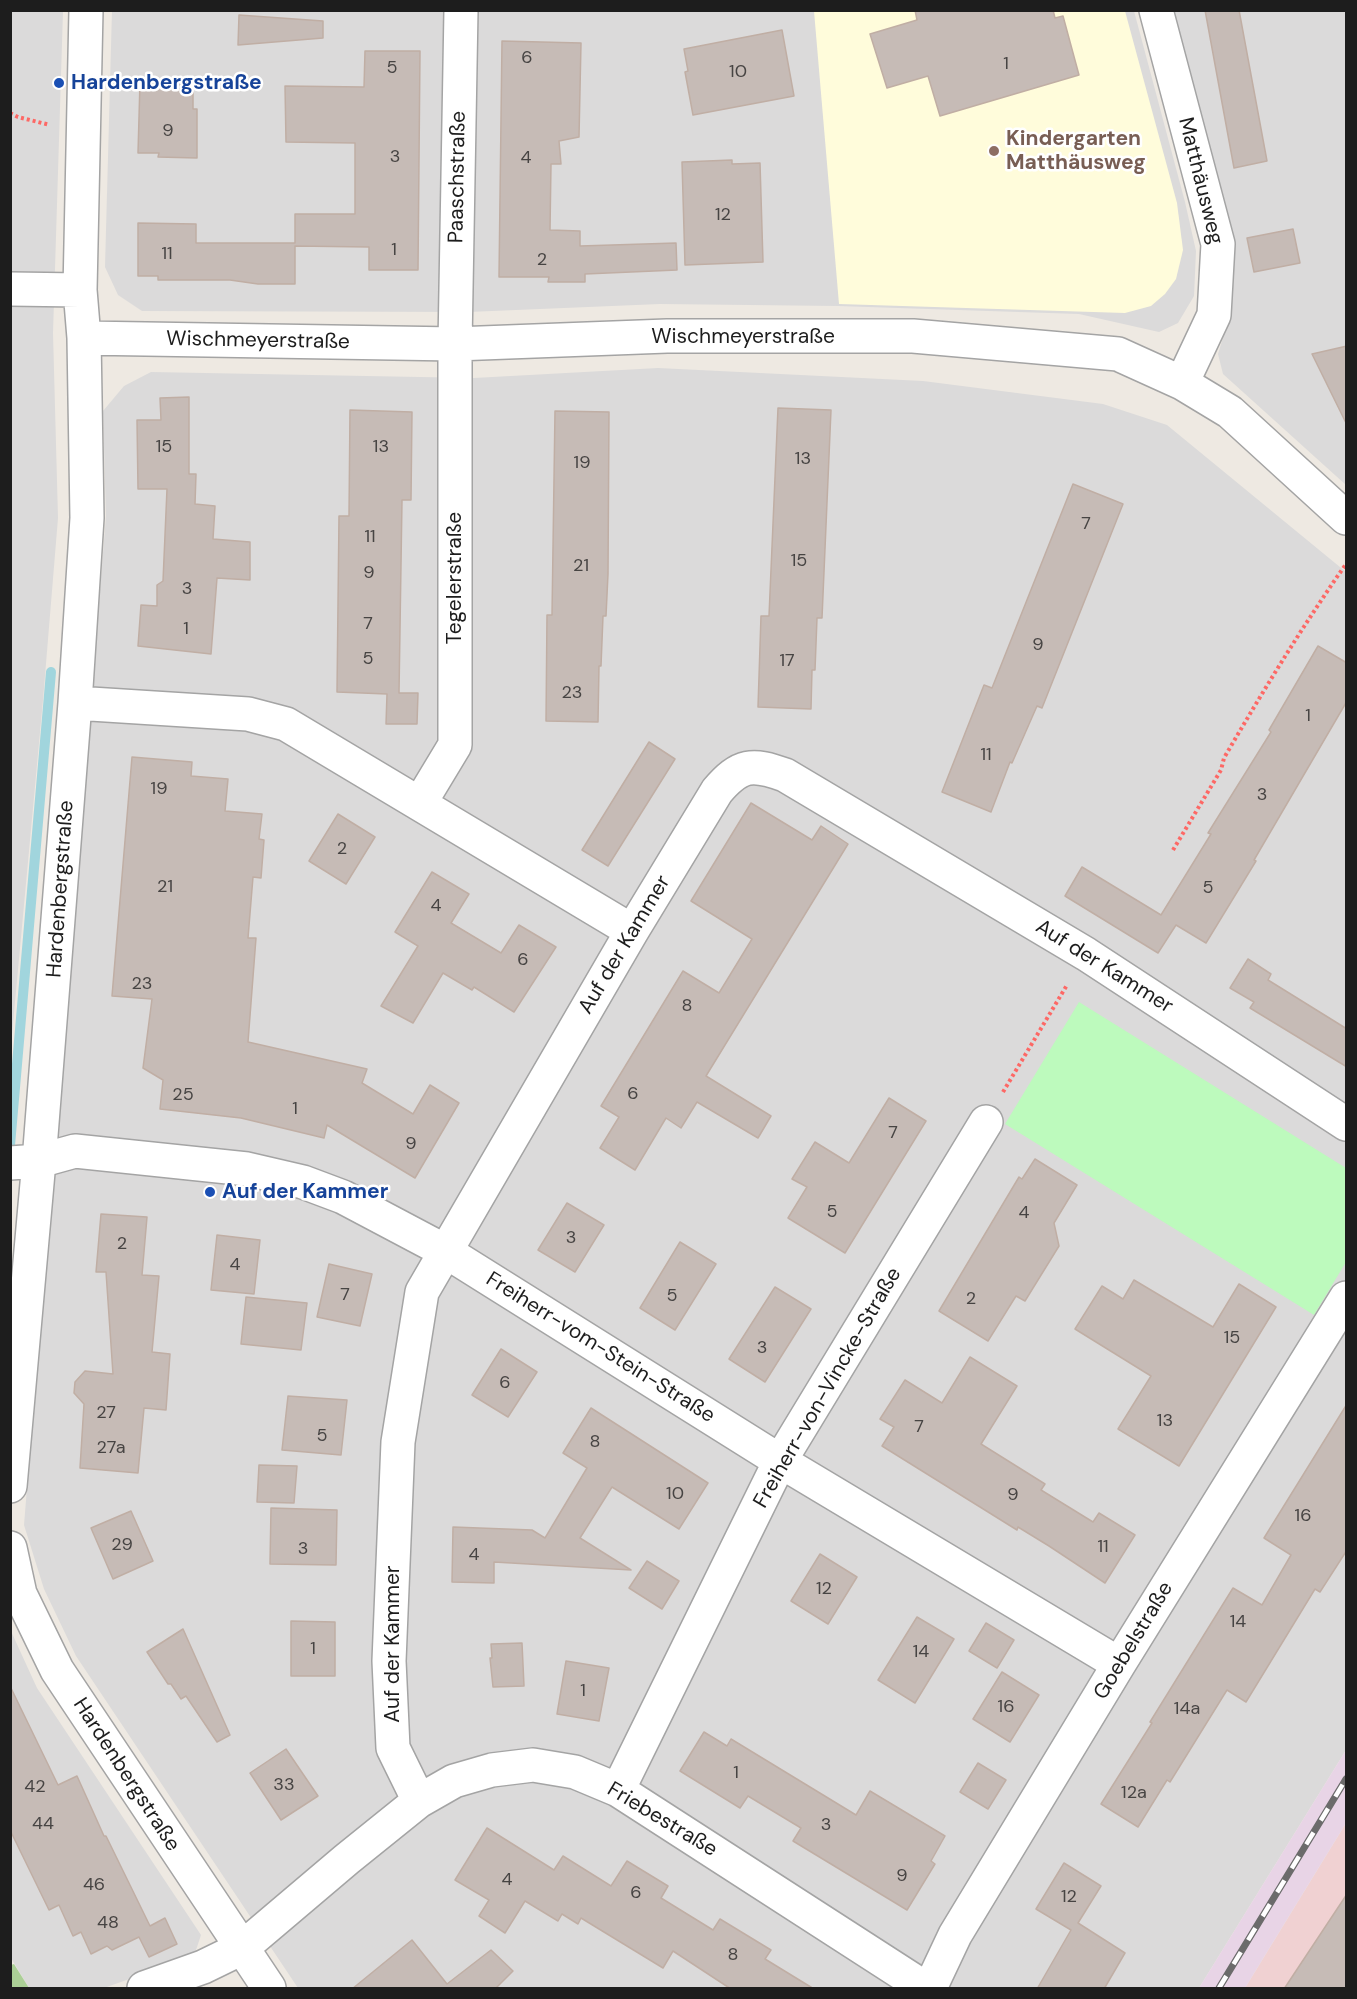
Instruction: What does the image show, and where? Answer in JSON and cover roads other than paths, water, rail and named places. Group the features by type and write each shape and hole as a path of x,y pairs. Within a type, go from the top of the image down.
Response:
{"street":[{"name":"Hardenbergstraße","path":"10,1486 25,1162 75,703 87,518 84,338 80,290 86,10"},
{"name":"Paaschstraße","path":"455,344 461,10"},
{"name":"Matthäusweg","path":"1156,10 1218,244 1214,315 1182,382"},
{"path":"10,289 80,290"},
{"name":"Wischmeyerstraße","path":"84,338 455,344 667,336 913,336 1118,354 1182,382 1230,412 1347,518"},
{"name":"Tegelerstraße","path":"420,803 455,745 455,344"},
{"path":"75,703 248,714 286,724 632,931"},
{"name":"Auf der Kammer","path":"419,1801 393,1748 389,1661 398,1442 422,1292 632,931 729,777 744,768 765,768 785,775 1086,954 1347,1125"},
{"name":"Freiherr-von-Vincke-Straße","path":"618,1790 780,1461 986,1122"},
{"name":"Freiherr-vom-Stein-Straße","path":"25,1162 75,1151 258,1172 303,1182 342,1197 445,1251 780,1461 1119,1664"},
{"name":"Goebelstraße","path":"930,1989 955,1935 1119,1664 1347,1298"},
{"name":"Hardenbergstraße","path":"10,1548 20,1594 57,1670 269,1989"},
{"name":"Friebestraße","path":"144,1989 203,1967 242,1948 419,1801 454,1781 492,1770 533,1765 575,1772 618,1790 925,1989"}],"waterway":[{"path":"10,1145 51,672"}],"railway":[{"path":"1219,1988 1346,1779"}],"place":[{"name":"Hardenbergstraße","path":"59,83"},
{"name":"Kindergarten Matthäusweg","path":"994,151"},
{"name":"Auf der Kammer","path":"210,1192"}]}
